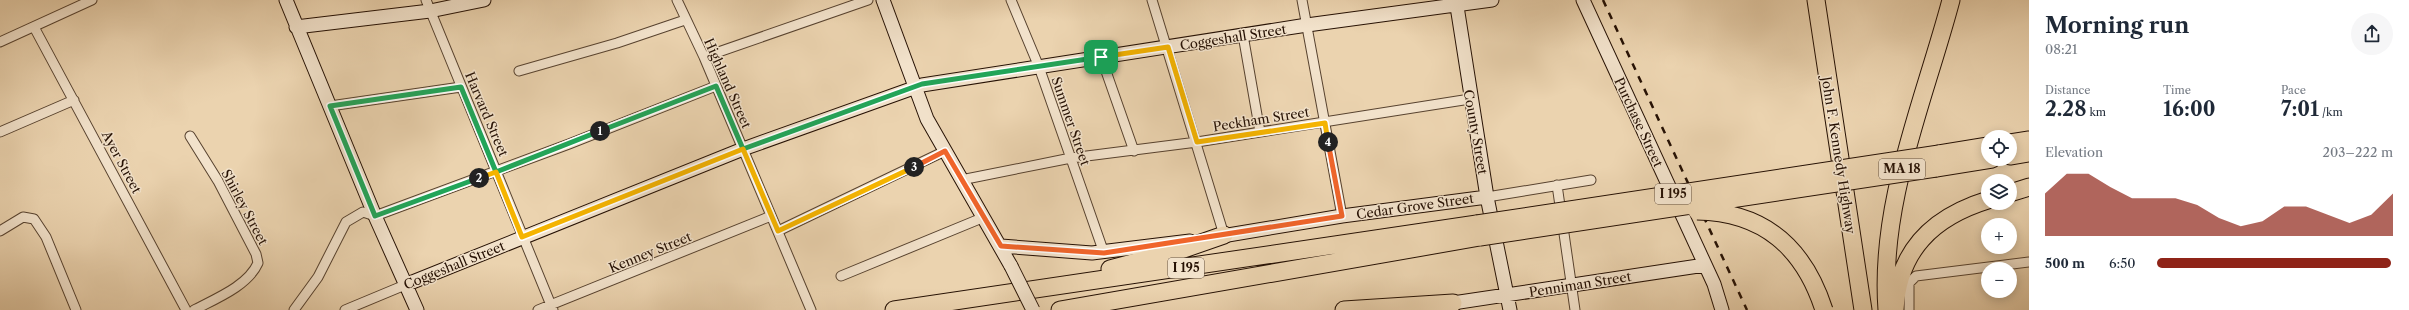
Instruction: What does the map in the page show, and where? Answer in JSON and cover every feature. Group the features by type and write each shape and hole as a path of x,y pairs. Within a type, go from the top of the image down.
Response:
{"highway":[{"name":"John F. Kennedy Highway","path":"1816,0 1863,310"},
{"name":"MA 18","path":"1887,310 1886,264 1895,196 1951,0"},
{"path":"2017,142 2029,140"},
{"name":"I 195","path":"894,310 1208,265 1478,231 1634,214 1937,161 1981,148"},
{"path":"2017,155 2029,153"},
{"name":"I 195","path":"1060,310 1478,231 1937,161 1981,159"},
{"path":"2017,191 2029,187"},
{"path":"1895,310 1897,290 1902,270 1923,238 1938,223 1953,213 1981,203"},
{"path":"1634,214 1711,212 1735,215 1758,224 1775,235 1799,258 1813,280 1824,310"},
{"path":"1850,224 1854,310"},
{"path":"1035,289 1178,251 1224,235"},
{"path":"1344,310 1453,303"}],"main road":[{"path":"286,0 375,216 417,310"},
{"path":"296,27 428,5 484,0"},
{"path":"883,0 927,119 982,218 1001,246 1033,310"},
{"name":"Coggeshall Street","path":"405,284 743,149 914,87 1307,25 1456,3 1492,0"},
{"name":"Purchase Street","path":"1583,0 1716,289 1722,310"},
{"name":"County Street","path":"1456,3 1470,99 1487,197 1510,310"},
{"name":"Cedar Grove Street","path":"1001,246 1104,253 1342,216 1487,197"},
{"name":"Penniman Street","path":"1453,303 1705,265"}],"street":[{"path":"0,42 92,0"},
{"name":"Highland Street","path":"677,0 685,20 704,57 811,310"},
{"path":"704,57 868,0"},
{"name":"Summer Street","path":"1011,0 1039,67 1104,253"},
{"path":"1152,0 1168,47 1224,235"},
{"path":"1302,0 1342,216"},
{"name":"Harvard Street","path":"428,5 552,307"},
{"path":"519,71 616,44 685,20"},
{"name":"Ayer Street","path":"34,27 186,310"},
{"path":"1243,35 1260,132"},
{"path":"1101,57 1134,151"},
{"path":"294,310 318,277 346,222 363,212 375,216 496,172 716,86"},
{"path":"330,106 461,87"},
{"name":"Peckham Street","path":"961,180 1070,158 1197,142 1470,99"},
{"path":"0,132 74,100"},
{"name":"Shirley Street","path":"190,136 218,181 256,254 258,263 251,273 238,285 194,310"},
{"path":"778,231 945,151"},
{"name":"Cedar Grove Street","path":"1487,197 1591,180"},
{"path":"1557,185 1575,310"},
{"name":"Kenney Street","path":"538,310 552,307 771,216"},
{"path":"0,231 20,218 29,217 34,219 46,239 76,310"},
{"path":"841,276 982,218"},
{"path":"1910,310 1910,280 1916,276 2029,262"},
{"name":"Coggeshall Street","path":"345,310 405,284"},
{"name":"Penniman Street","path":"1407,310 1453,303"}],"railway":[{"path":"1603,0 1747,310"}],"route":[{"path":"1101,57 922,84 743,149 716,86 496,172 461,87 330,106 375,216 496,172 522,237 743,149 778,231 945,151 982,218 1001,246 1104,253 1185,242 1342,216 1325,123 1197,142 1168,47 1101,57"}]}
